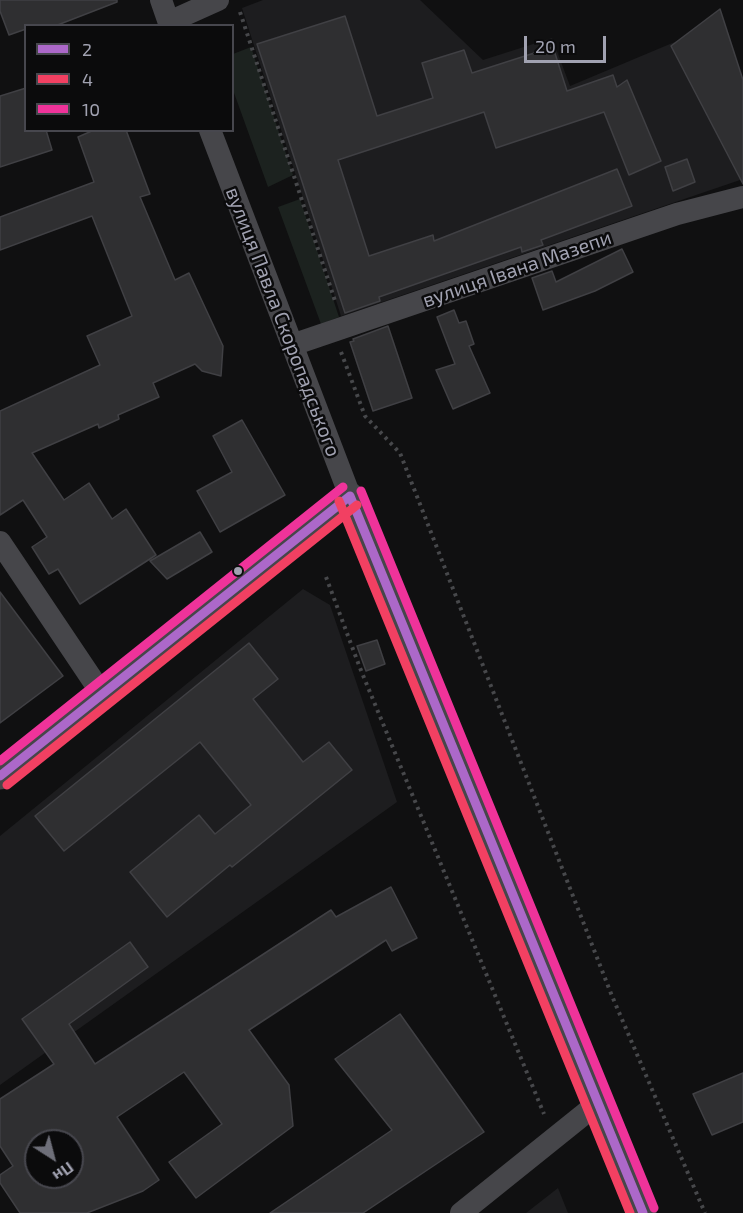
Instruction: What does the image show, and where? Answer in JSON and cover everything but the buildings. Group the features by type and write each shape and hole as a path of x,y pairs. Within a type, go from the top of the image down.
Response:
{"street":[{"path":"161,0 170,24 219,0"},
{"name":"вулиця Павла Скоропадського","path":"211,132 350,496 643,1213"},
{"name":"вулиця Івана Мазепи","path":"292,345 677,214 743,198"},
{"path":"0,776 350,496"},
{"path":"0,542 102,694"},
{"path":"461,1213 598,1103"}],"path":[{"path":"239,11 341,319 333,332 365,416 400,453 612,996 705,1213"},
{"path":"326,577 369,690 546,1117"}],"shaded area":[{"path":"263,0 420,0 483,60 552,38 570,86 689,36 743,179 341,316 242,8"},
{"path":"251,47 293,175 268,187 234,93 234,54"},
{"path":"300,199 339,317 321,324 278,207"},
{"path":"303,589 330,605 397,802 0,1085 0,836"},
{"path":"558,1188 568,1213 526,1213"}],"transit line":[{"name":"10","path":"0,761 343,487"},
{"name":"10","path":"361,491 654,1208"},
{"name":"2","path":"350,496 643,1213"},
{"name":"2","path":"0,776 350,496"},
{"name":"4","path":"339,501 630,1213"},
{"name":"4","path":"7,785 357,505"}]}
